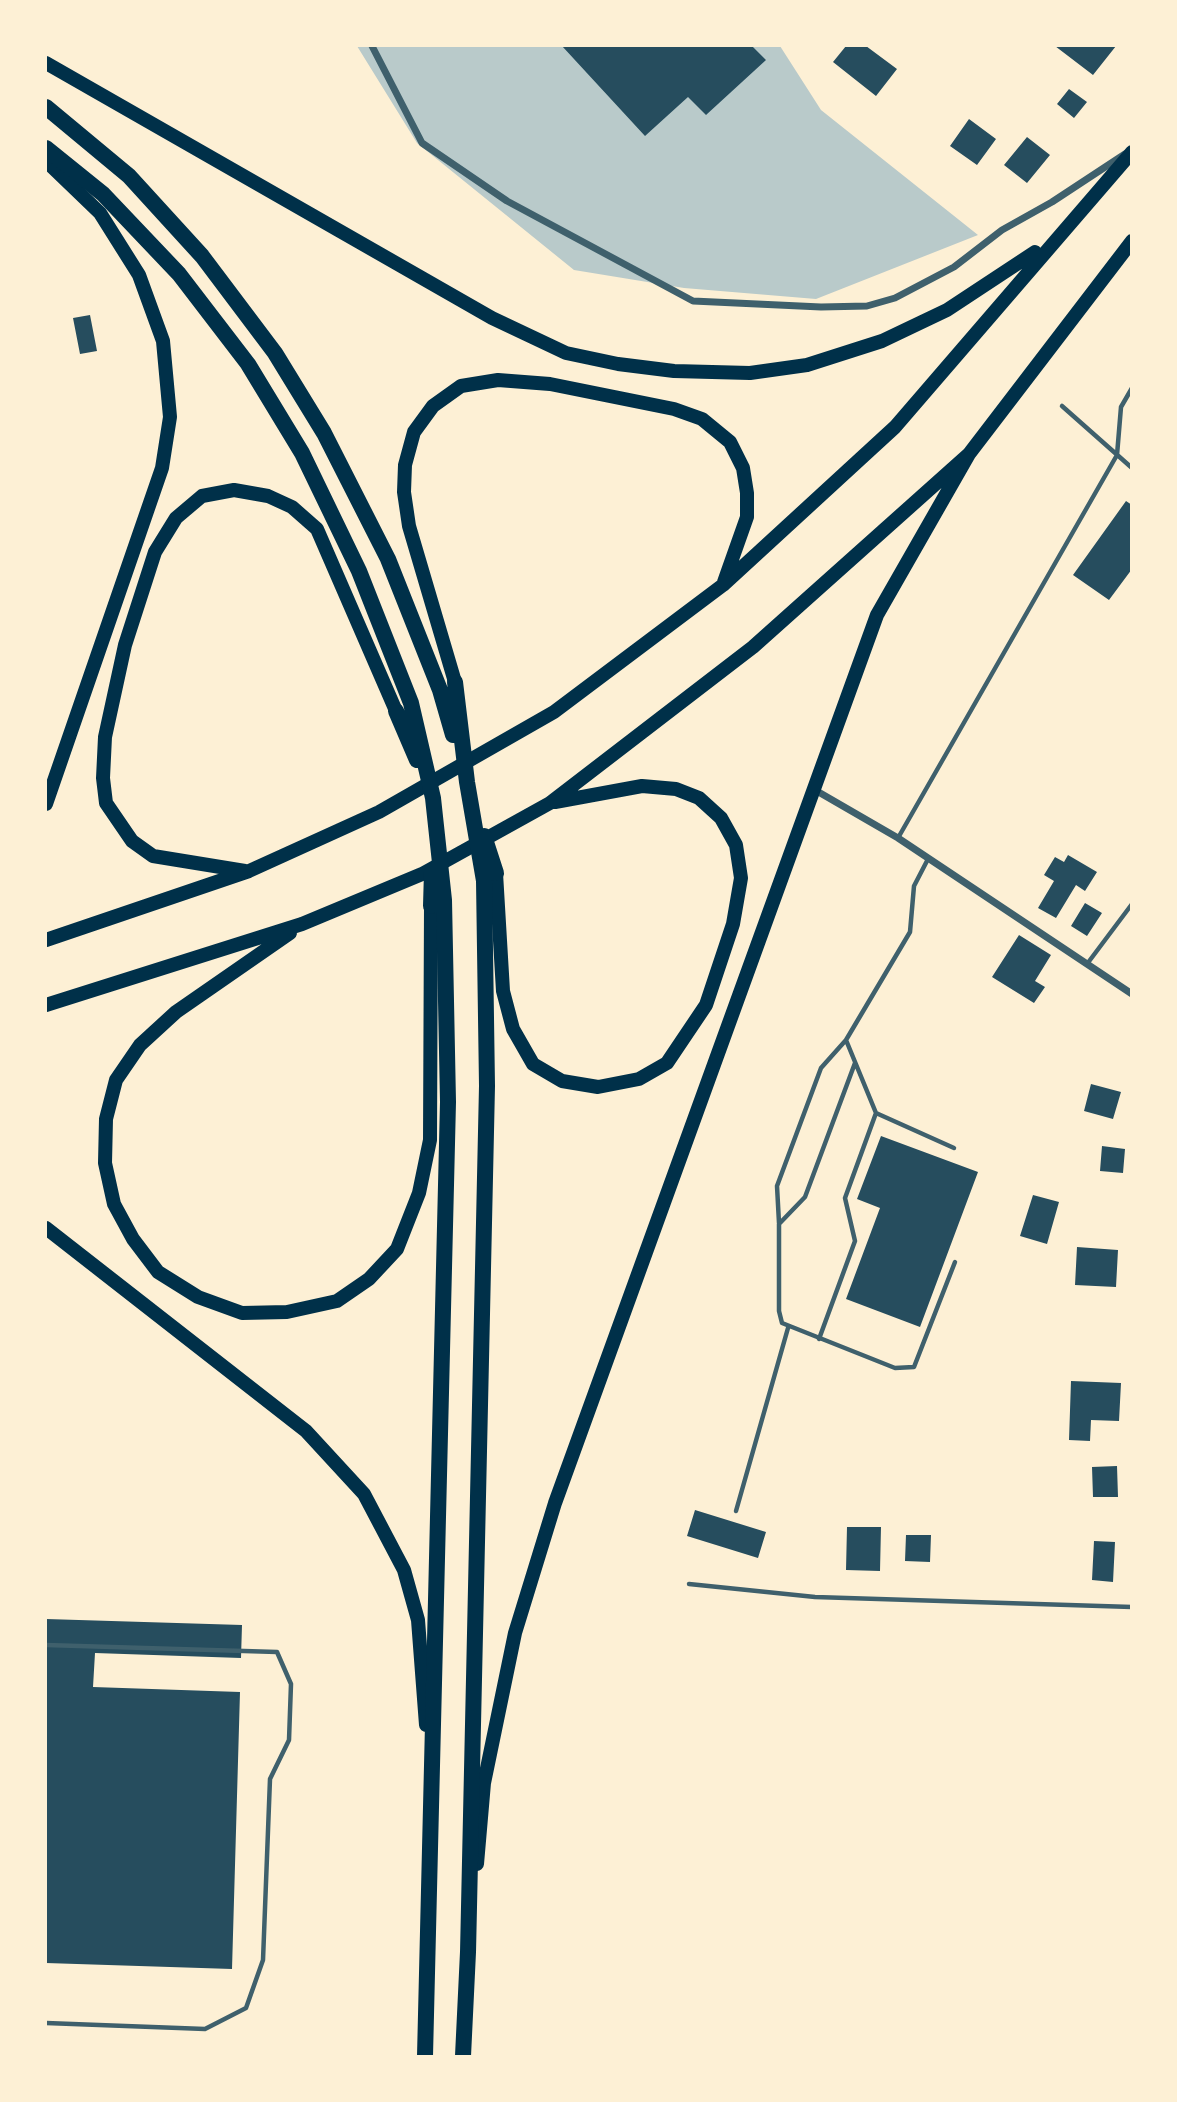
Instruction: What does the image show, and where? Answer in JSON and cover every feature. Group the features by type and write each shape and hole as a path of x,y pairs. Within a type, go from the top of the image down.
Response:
{"highway":[{"path":"46,107 129,176 202,256 275,352 324,433 388,559 447,686 490,877 468,1952 463,2056"},
{"path":"46,148 103,194 179,274 248,364 302,453 359,571 411,704 433,798 448,1102 425,2056"},
{"path":"396,711 433,798"}],"main road":[{"path":"46,63 492,318 566,353 618,364 674,371 750,373 807,365 882,341 947,310 1001,278 1056,237"},
{"path":"46,940 249,871 379,812 554,712 723,585 895,427 1132,151"},
{"path":"46,161 100,213 139,275 163,341 170,417 162,468 46,804"},
{"path":"468,1952 484,1783 515,1633 555,1503 877,615 969,454 1132,241"},
{"path":"447,686 410,526 404,492 405,465 414,432 433,406 461,386 498,380 551,384 674,409 702,419 730,442 743,468 747,493 747,517 723,585"},
{"path":"46,1005 302,924 422,874 550,803 753,647 969,454"},
{"path":"249,871 153,856 132,841 106,803 103,778 104,737 125,645 155,552 176,518 202,496 234,490 268,496 292,507 309,521 317,529 338,571 396,711"},
{"path":"490,877 503,991 513,1029 533,1064 562,1081 598,1087 639,1079 667,1063 706,1005 733,924 741,878 736,845 721,818 699,798 676,789 642,786 550,803"},
{"path":"302,924 176,1012 140,1045 116,1080 106,1119 105,1163 114,1204 133,1239 158,1272 198,1297 242,1313 287,1312 337,1301 369,1279 397,1249 419,1193 430,1140 438,903"},
{"path":"46,1228 298,1423 364,1494 404,1570 418,1620 432,1830"}],"street":[{"path":"372,46 422,143 507,201 692,301 821,307 867,306 895,298 954,267 1002,230 1132,151"},
{"path":"815,790 898,838 1132,994"}],"lane":[{"path":"898,838 1117,455 1121,407 1132,388"},
{"path":"1062,406 1132,468"},
{"path":"929,858 914,886 910,932 846,1040 821,1068 777,1186 779,1318 788,1328 895,1368 914,1367 955,1262"},
{"path":"1087,964 1132,905"},
{"path":"819,1339 855,1241 845,1198 876,1114 846,1040"},
{"path":"779,1224 805,1197 855,1063"},
{"path":"876,1114 954,1148"},
{"path":"736,1511 788,1328"},
{"path":"690,1584 815,1597 1132,1607"},
{"path":"46,1645 277,1653 291,1684 289,1740 270,1779 262,1960 246,2008 205,2029 46,2024"}],"shaded area":[{"path":"357,46 780,46 821,110 978,235 816,299 684,288 574,270 417,143"}],"building":[{"path":"562,46 752,46 766,60 706,115 688,97 645,136"},
{"path":"846,46 866,46 897,69 876,96 833,62"},
{"path":"1055,46 1116,46 1093,75"},
{"path":"1069,89 1087,102 1074,118 1057,104"},
{"path":"969,119 996,139 977,165 950,146"},
{"path":"1027,137 1050,155 1027,183 1004,165"},
{"path":"90,315 97,351 80,354 73,318"},
{"path":"1126,501 1132,505 1132,569 1109,600 1073,575"},
{"path":"1068,855 1097,872 1085,891 1076,885 1056,918 1038,908 1054,881 1044,875 1055,857 1064,862"},
{"path":"1085,903 1102,913 1087,936 1071,926"},
{"path":"1019,935 1051,955 1035,981 1045,987 1034,1003 992,977"},
{"path":"1091,1084 1121,1092 1113,1119 1084,1111"},
{"path":"881,1136 978,1172 920,1327 846,1299 880,1208 857,1199"},
{"path":"1102,1146 1125,1149 1123,1173 1100,1171"},
{"path":"1033,1195 1059,1202 1047,1244 1020,1236"},
{"path":"1077,1247 1118,1250 1116,1287 1075,1285"},
{"path":"1071,1381 1121,1383 1119,1421 1091,1420 1090,1441 1069,1440"},
{"path":"1117,1466 1118,1497 1093,1497 1092,1467"},
{"path":"695,1510 766,1532 758,1558 687,1536"},
{"path":"847,1527 881,1527 880,1571 846,1570"},
{"path":"906,1535 931,1535 930,1562 905,1561"},
{"path":"1094,1541 1115,1542 1113,1582 1092,1580"},
{"path":"46,1619 242,1625 241,1658 95,1653 93,1687 240,1692 232,1969 46,1963"}]}
